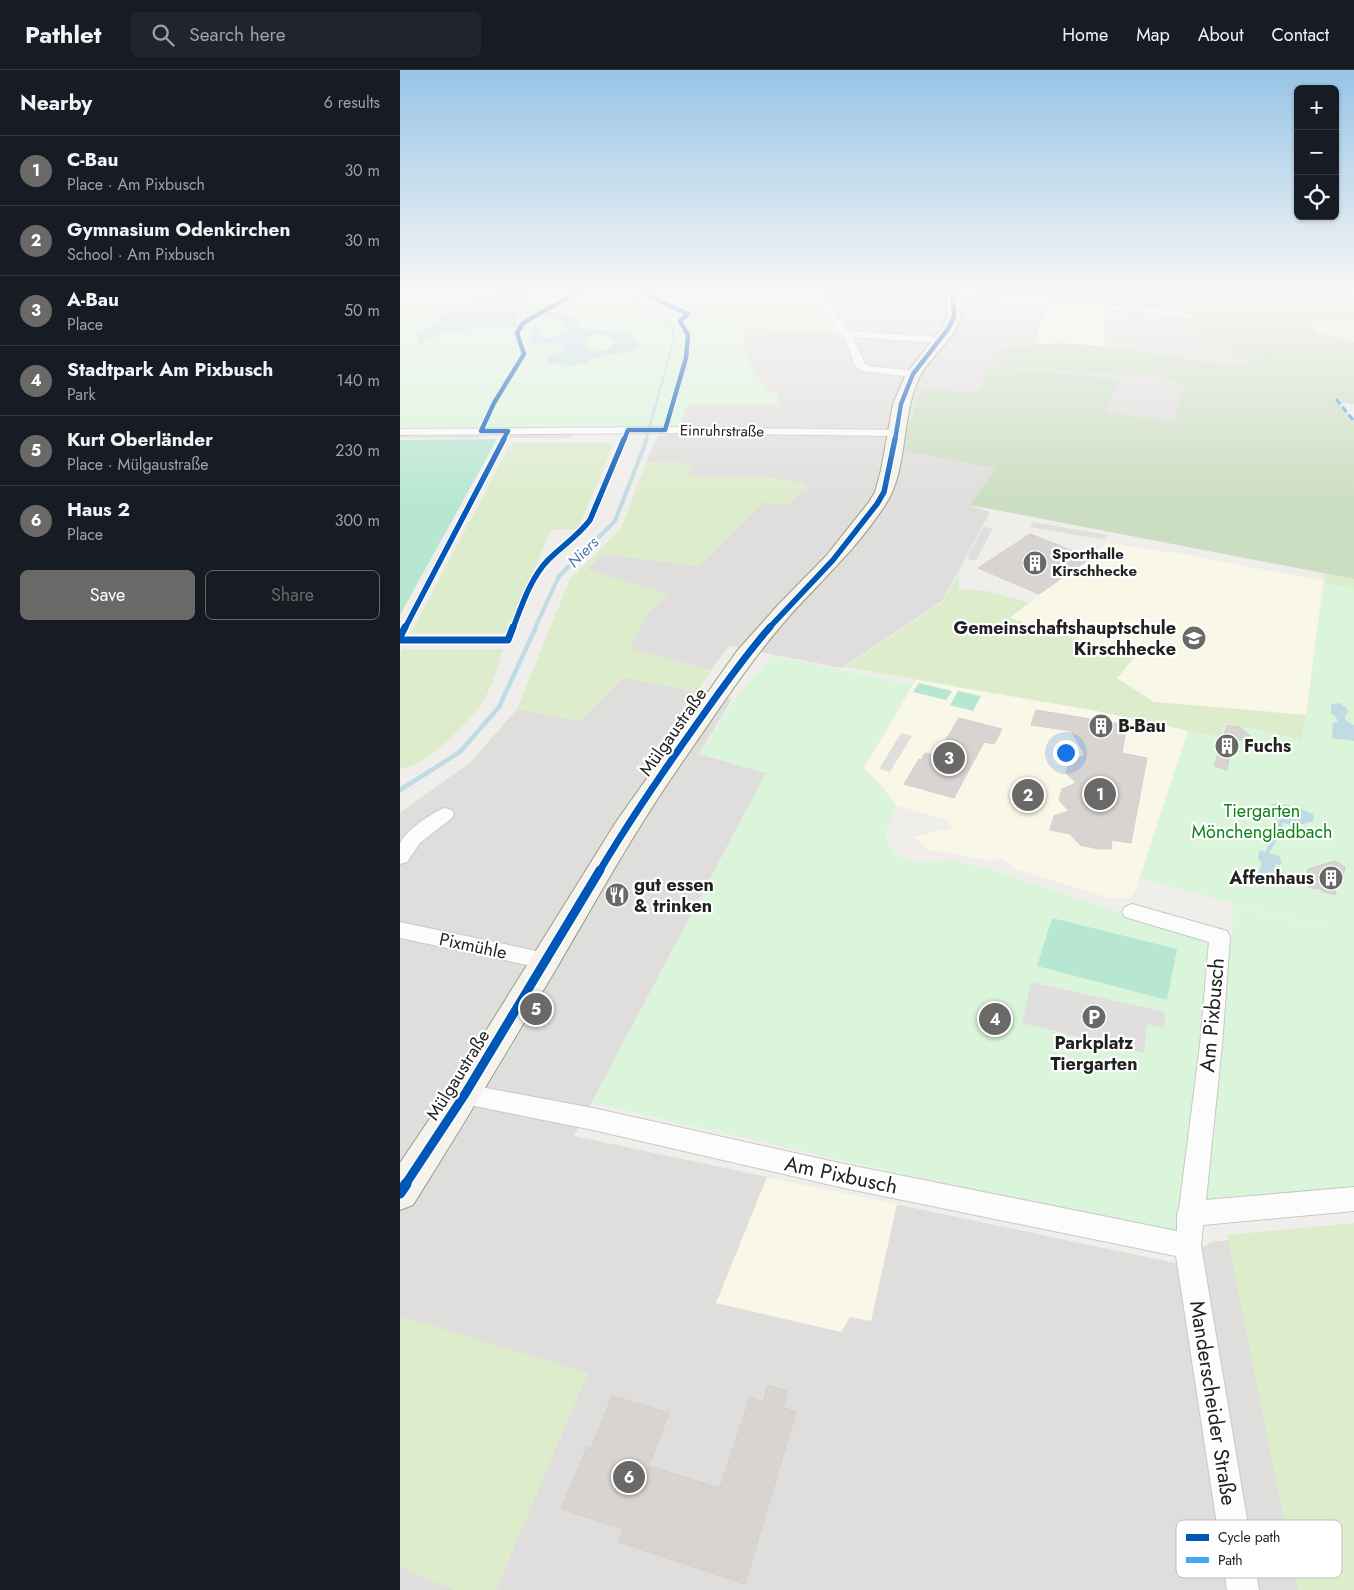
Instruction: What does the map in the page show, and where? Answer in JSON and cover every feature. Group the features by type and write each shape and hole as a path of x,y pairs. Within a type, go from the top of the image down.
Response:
{"street":[{"path":"859,364 866,369 913,374"},
{"name":"Mülgaustraße","path":"400,1193 465,1094 625,828 723,685 782,613 833,560 877,504 884,492 890,470 901,404 913,374 921,364"},
{"name":"Einruhrstraße","path":"400,432 660,430 895,433"},
{"path":"400,857 413,838 445,814"},
{"name":"Am Pixbusch","path":"465,1094 593,1119 853,1178 1188,1246 1190,1214 1211,1045 1220,936 1132,912"},
{"name":"Pixmühle","path":"400,930 546,961"},
{"path":"1190,1214 1354,1199"},
{"name":"Manderscheider Straße","path":"1188,1246 1232,1520"}],"shaded area":[{"path":"750,364 993,364 992,365 1164,377 1186,385 1173,421 1105,412 1120,379 981,381 986,382 978,393 922,388 996,468 970,505 990,512 942,601 842,668 729,646 711,670 629,650 647,614 668,594 587,570 603,554 699,566 764,502 807,485 775,478 689,476 693,463 646,462 658,435 675,434 687,405 777,405 778,393 764,391 766,387 753,373"},
{"path":"400,434 480,434 478,438 400,438"},
{"path":"509,434 573,434 572,438 507,438"},
{"path":"1032,522 1107,535 1105,540 1030,527"},
{"path":"983,527 993,528 976,561 966,559"},
{"name":"Gemeinschaftshauptschule Kirschhecke","path":"1107,543 1188,555 1323,581 1306,715 1154,702 1117,678 1134,657 1009,618"},
{"path":"623,677 732,699 699,754 766,773 574,1136 1179,1264 1211,1242 1354,1227 1354,1590 400,1590 400,813 472,761 517,709 580,721"},
{"path":"916,680 1097,711 1188,731 1135,891 1130,898 1109,898 1016,869 1003,859 984,860 929,850 913,837 952,828 948,820 897,806 865,768"},
{"path":"901,733 912,736 890,772 879,769"},
{"name":"Parkplatz Tiergarten","path":"1031,982 1165,1012 1164,1028 1147,1024 1144,1053 1022,1023"},
{"path":"767,1177 897,1204 871,1321 850,1317 841,1332 716,1303"},
{"path":"985,1233 1161,1278 1154,1387 964,1335 932,1307 947,1236"},
{"path":"986,1370 1016,1411 982,1434 991,1503 1015,1510 1007,1590 774,1590 819,1433 936,1461 948,1422 941,1403"}],"green space":[{"path":"400,364 750,364 766,387 764,391 778,393 777,405 687,405 678,428 400,430"},
{"path":"992,364 1354,364 1354,404 1337,402 1354,420 1354,579 970,505 995,468 904,451 906,435 922,388 978,393 986,382 980,381 989,367 1120,379 1105,412 1173,421 1186,385 1164,377"},
{"path":"497,439 400,615 400,440"},
{"path":"511,443 614,443 578,529 551,530 507,633 411,633"},
{"path":"646,462 693,463 690,476 775,478 808,484 787,506 764,502 699,566 603,554 588,570 669,594 647,614 630,649 711,670 697,692 623,677 580,721 517,709 570,579 621,529"},
{"path":"959,572 959,589 987,591 1029,603 1010,618 1135,657 1117,678 1154,702 1306,715 1302,740 1226,723 1220,737 1097,711 845,667 943,602"},
{"path":"1325,573 1354,579 1354,588 1324,583"},
{"name":"Tiergarten Mönchengladbach","path":"1324,583 1354,588 1354,1188 1214,1202 1190,1239 592,1103 766,773 700,754 732,702 773,656 912,685 863,768 880,785 896,806 885,836 893,853 913,862 956,861 996,871 1158,925 1232,935 1233,905 1309,925 1340,920 1308,924 1140,878 1188,731 1221,738 1227,724 1303,741"},
{"path":"403,649 503,649 489,691 471,717 449,740 436,750 411,766 400,769 400,654"},
{"path":"919,683 952,691 946,700 913,692"},
{"path":"958,691 981,696 973,711 950,705"},
{"path":"1052,918 1177,949 1167,1000 1037,966"},
{"path":"1354,1223 1354,1590 1298,1590 1296,1578 1342,1578 1342,1520 1284,1520 1227,1235"},
{"path":"400,1316 588,1373 496,1590 454,1590 400,1567"}],"water":[{"path":"557,364 582,364 572,365"},
{"path":"1339,703 1347,708 1348,712 1345,720 1354,725 1354,741 1332,738 1333,723 1338,722 1331,713 1331,705"},
{"path":"1272,804 1288,805 1303,810 1313,814 1314,820 1297,825 1281,822 1270,816 1268,810"},
{"path":"1259,850 1279,856 1282,862 1279,865 1274,864 1282,872 1288,874 1283,882 1262,881 1251,875 1258,874 1262,864 1258,858"}],"building":[{"name":"Sporthalle Kirschhecke","path":"1030,534 1091,558 1039,594 978,568"},
{"path":"1036,710 1127,725 1122,753 1147,758 1131,843 1112,840 1111,849 1099,849 1080,845 1070,834 1050,830 1054,816 1069,811 1059,800 1062,789 1076,783 1066,773 1069,762 1085,755 1071,731 1031,725"},
{"path":"959,718 1002,729 994,744 984,742 954,798 904,784 919,759 921,760 925,753 936,756"},
{"name":"Fuchs","path":"1227,725 1240,727 1250,736 1232,744 1227,770 1214,766"},
{"name":"Affenhaus","path":"1334,861 1345,867 1342,883 1337,882 1335,895 1323,892 1319,888 1309,887 1304,883 1308,869"},
{"path":"768,1385 787,1391 783,1408 796,1412 745,1584 619,1542 624,1529 561,1509 587,1447 591,1449 612,1396 669,1413 649,1466 720,1488 750,1398 763,1402"}],"waterway":[{"name":"Niers","path":"646,440 667,364"},
{"name":"Niers","path":"535,628 559,576 615,521 647,439"},
{"name":"Niers","path":"400,790 460,752 499,707 536,627"},
{"path":"1268,851 1277,835 1281,822"}],"marked path":[{"path":"1336,399 1354,421"}],"cycle path":[{"path":"400,637 508,431 481,431 494,403 518,364"},
{"path":"400,640 508,640 525,598 541,568 581,531 590,520 628,430 665,430 684,364"},
{"path":"400,1193 465,1094 625,828 669,763 745,656 785,609 833,560 877,504 884,492 890,470 901,404 913,374 921,364"}],"place":[{"name":"Sporthalle Kirschhecke","path":"1035,563"},
{"name":"Gemeinschaftshauptschule Kirschhecke","path":"1194,638"},
{"name":"B-Bau","path":"1101,726"},
{"name":"Fuchs","path":"1227,746"},
{"name":"A-Bau","path":"949,758"},
{"name":"C-Bau","path":"1100,794"},
{"name":"Gymnasium Odenkirchen","path":"1028,795"},
{"name":"Affenhaus","path":"1331,878"},
{"name":"gut essen & trinken","path":"617,895"},
{"name":"Kurt Oberländer","path":"536,1009"},
{"name":"Parkplatz Tiergarten","path":"1094,1017"},
{"name":"Stadtpark Am Pixbusch","path":"995,1019"},
{"name":"Haus 2","path":"629,1477"}]}
